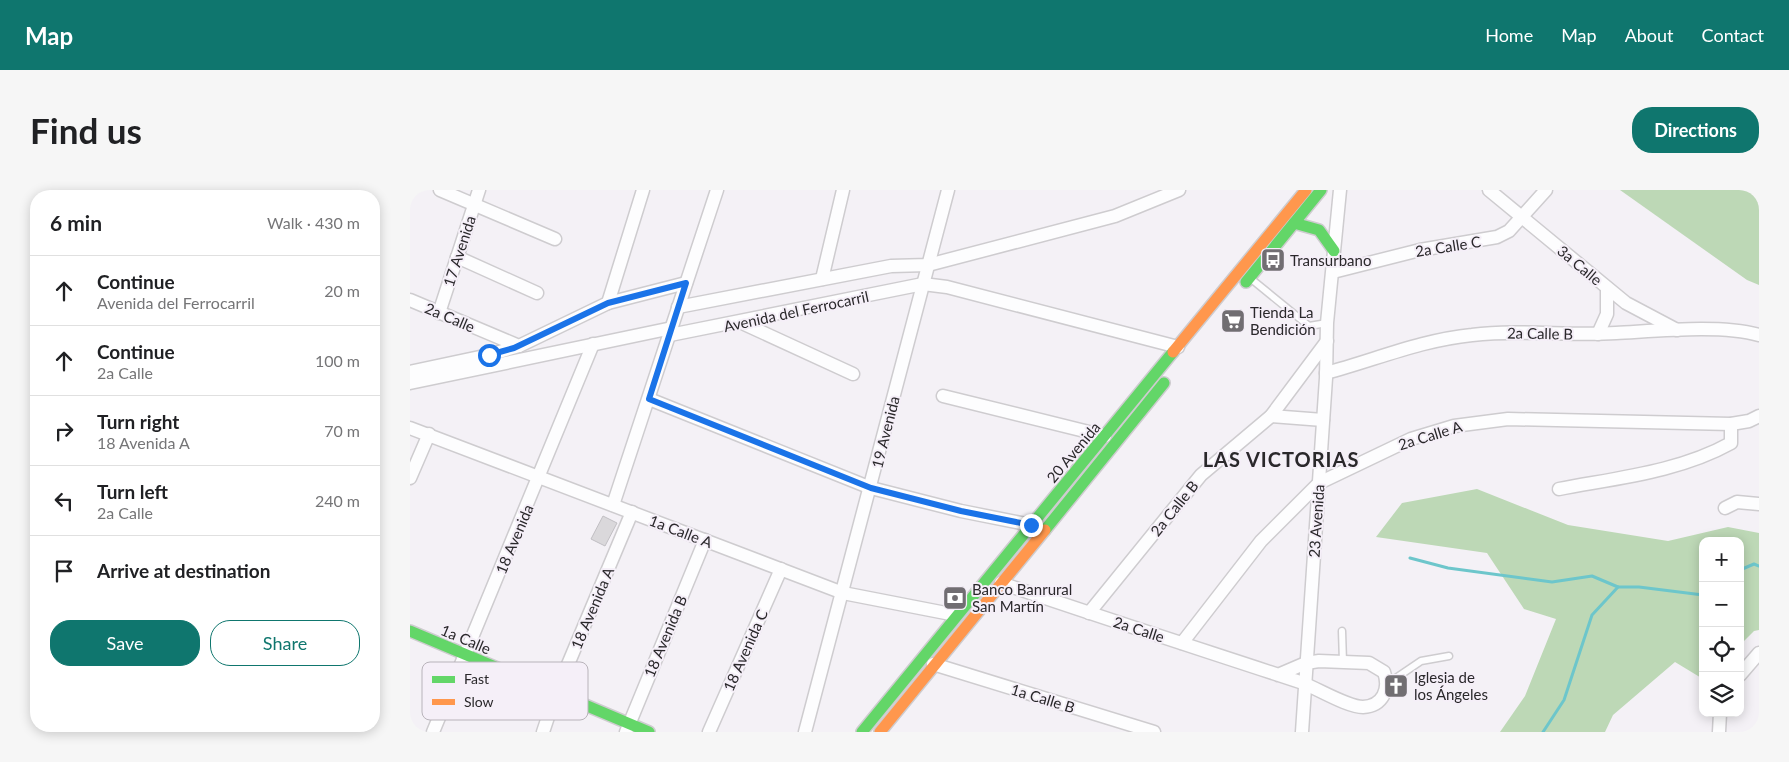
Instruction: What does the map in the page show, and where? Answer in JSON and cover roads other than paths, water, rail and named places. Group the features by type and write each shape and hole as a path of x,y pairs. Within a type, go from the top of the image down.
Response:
{"street":[{"path":"440,190 556,239"},
{"name":"17 Avenida","path":"440,313 479,190"},
{"path":"608,303 644,190"},
{"path":"613,505 717,190"},
{"path":"822,278 843,190"},
{"name":"19 Avenida","path":"805,732 844,594 948,190"},
{"name":"Avenida del Ferrocarril","path":"678,306 891,266 928,265 1115,216 1179,190"},
{"name":"20 Avenida","path":"1184,351 1306,190"},
{"name":"20 Avenida","path":"862,732 956,615 1105,436 1249,278 1321,190"},
{"name":"23 Avenida","path":"1302,732 1326,373 1327,323 1340,190"},
{"name":"3a Calle","path":"1490,190 1626,303 1678,330"},
{"name":"2a Calle C","path":"1333,272 1420,250 1490,240 1504,234 1546,190"},
{"path":"1294,223 1312,224 1327,235 1334,251"},
{"path":"457,257 537,293"},
{"path":"410,372 489,355 519,346 608,303 686,283"},
{"path":"923,284 948,287 1184,351"},
{"name":"Avenida del Ferrocarril","path":"410,384 593,344 742,323 923,284"},
{"path":"1598,334 1607,314 1607,288"},
{"name":"2a Calle","path":"410,300 519,346"},
{"path":"742,323 853,374"},
{"name":"2a Calle B","path":"1326,373 1424,342 1448,338 1534,331 1598,334 1678,330 1745,332 1759,335"},
{"name":"2a Calle B","path":"1088,613 1201,475 1271,416 1327,341"},
{"name":"18 Avenida","path":"463,662 593,344"},
{"name":"20 Avenida","path":"881,732 933,664 1172,372"},
{"path":"943,396 1105,436"},
{"path":"649,399 871,488 961,511 1031,525"},
{"path":"1271,416 1323,420"},
{"name":"2a Calle A","path":"1182,644 1262,541 1319,483 1411,438 1469,424 1527,419 1731,424 1749,421 1759,416"},
{"path":"1558,489 1677,465 1696,459 1731,443 1731,424"},
{"name":"1a Calle A","path":"410,428 844,594 956,615"},
{"path":"410,478 429,434"},
{"path":"1725,508 1737,502 1759,504"},
{"name":"18 Avenida A","path":"569,662 632,512"},
{"name":"18 Avenida B","path":"627,728 705,540"},
{"name":"18 Avenida C","path":"709,732 781,569"},
{"name":"2a Calle","path":"1001,583 1305,684 1360,707 1376,704 1382,699 1387,684"},
{"name":"1a Calle","path":"410,631 483,662"},
{"path":"1743,672 1759,653"},
{"path":"1278,675 1306,663 1343,662 1375,665 1384,672 1387,684"},
{"name":"1a Calle B","path":"933,664 1154,732"},
{"name":"1a Calle","path":"588,709 627,728 649,732"},
{"path":"1719,732 1720,717"},
{"name":"18 Avenida","path":"433,732 438,720"},
{"name":"18 Avenida A","path":"543,732 547,720"}],"lane":[{"path":"1249,278 1309,326 1327,323"},
{"path":"1342,631 1343,662"},
{"path":"1387,684 1421,661 1449,656"}],"waterway":[{"path":"1410,558 1448,568 1552,582 1592,576 1618,587"},
{"path":"1744,568 1754,564 1759,566"},
{"path":"1543,732 1564,700 1592,615 1618,587 1639,587 1699,594"}],"place":[{"name":"Transurbano","path":"1273,260"},
{"name":"Tienda La Bendición","path":"1233,321"},
{"name":"Banco Banrural San Martín","path":"955,598"},
{"name":"Iglesia de los Ángeles","path":"1396,686"}],"district":[{"name":"LAS VICTORIAS","path":"1281,459"}]}
